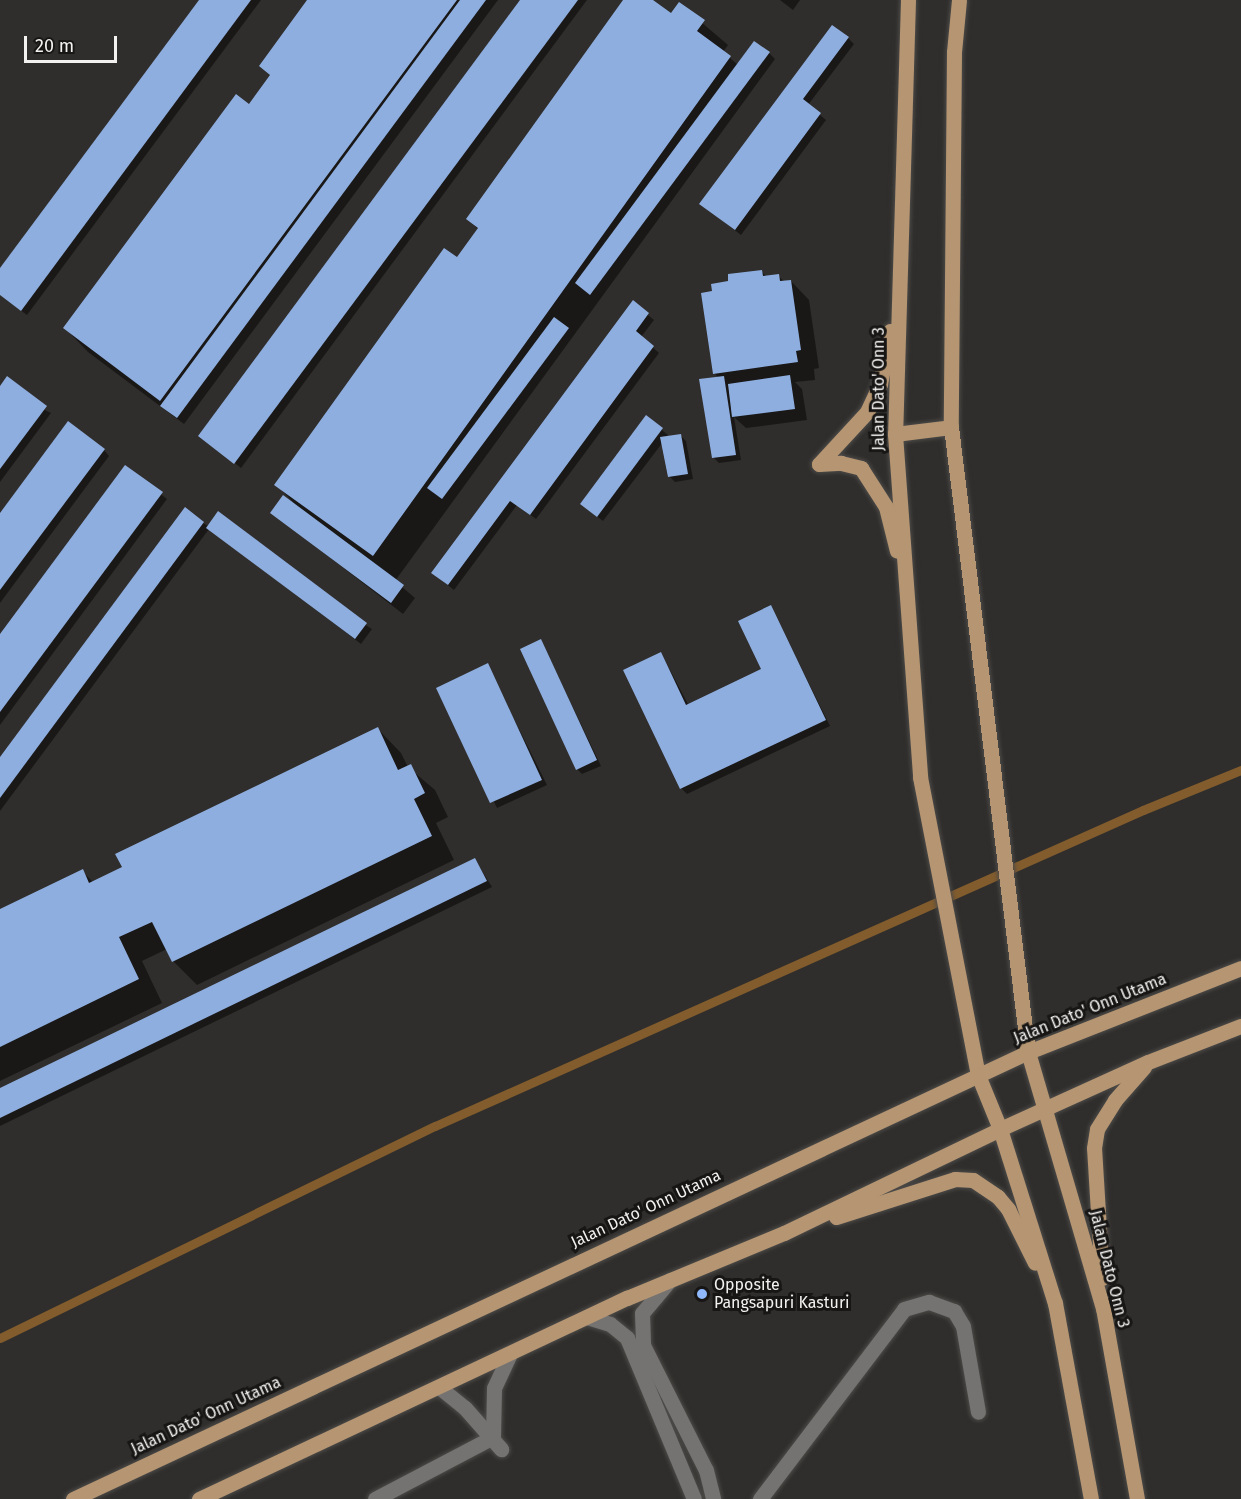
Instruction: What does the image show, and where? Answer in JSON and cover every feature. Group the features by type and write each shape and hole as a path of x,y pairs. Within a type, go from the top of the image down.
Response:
{"main road":[{"name":"Jalan Dato' Onn 3","path":"908,0 895,434 920,777 978,1075"},
{"path":"895,434 951,427 954,52 959,0"},
{"path":"899,290 880,384 867,412 819,464 841,463 861,468 876,486 885,507 906,585"},
{"name":"Jalan Dato Onn 3","path":"951,427 1028,1052 1047,1110 1103,1308 1137,1499"},
{"name":"Jalan Dato' Onn Utama","path":"73,1499 1028,1052 1241,968"},
{"path":"199,1499 587,1317 784,1233 1000,1129 1047,1110 1148,1062 1241,1026"},
{"path":"1103,1308 1096,1138 1104,1115 1148,1062"},
{"path":"978,1075 1000,1129 1055,1303 1091,1499"},
{"path":"784,1233 955,1179 973,1180 992,1192 1008,1209 1055,1303"},
{"path":"217,1499 275,1465"}],"lane":[{"path":"670,1280 642,1313 643,1345 706,1470 712,1499"},
{"path":"760,1499 904,1309 929,1302 954,1311 963,1326 978,1413"},
{"path":"587,1317 610,1324 627,1338 694,1499"},
{"path":"497,1443 494,1388 510,1353"},
{"path":"439,1387 497,1443"},
{"path":"653,1405 670,1395"},
{"path":"375,1499 497,1443"}],"building":[{"path":"199,0 251,0 21,311 0,295 0,268"},
{"path":"307,0 457,0 160,401 63,328 236,94 249,104 270,75 259,66"},
{"path":"460,0 486,0 177,418 160,406"},
{"path":"520,0 578,0 234,464 198,436"},
{"path":"623,0 653,0 671,13 679,2 705,20 697,31 731,56 373,556 274,485 444,248 457,257 478,228 466,219"},
{"path":"832,25 849,37 803,99 821,113 735,230 699,204"},
{"path":"754,41 770,52 590,295 575,283"},
{"path":"762,270 763,276 779,274 780,281 791,280 801,350 796,351 798,362 713,374 701,293 712,291 711,284 728,281 728,274"},
{"path":"633,300 649,313 636,331 654,346 530,515 510,501 448,585 431,573"},
{"path":"554,317 569,328 442,499 427,488"},
{"path":"790,375 795,409 732,417 728,384"},
{"path":"7,376 47,406 0,469 0,386"},
{"path":"724,376 736,455 712,458 699,379"},
{"path":"646,415 663,428 597,517 580,504"},
{"path":"68,421 105,449 0,590 0,513"},
{"path":"681,434 688,474 668,477 660,437"},
{"path":"125,465 163,492 0,712 0,634"},
{"path":"283,495 404,585 391,603 270,513"},
{"path":"185,507 204,522 0,798 0,757"},
{"path":"218,511 367,623 355,639 206,528"},
{"path":"771,605 826,720 680,789 623,670 661,652 686,705 761,669 738,621"},
{"path":"541,639 597,760 576,770 520,649"},
{"path":"488,663 542,780 490,803 436,688"},
{"path":"378,727 398,770 411,764 425,793 414,799 432,836 172,962 152,922 119,937 139,979 0,1047 0,909 83,869 89,883 122,867 115,854"},
{"path":"475,858 487,881 0,1118 0,1088"}],"waterway":[{"path":"0,1338 435,1126 1143,810 1241,770"}],"place":[{"name":"Opposite Pangsapuri Kasturi","path":"702,1294"}]}
